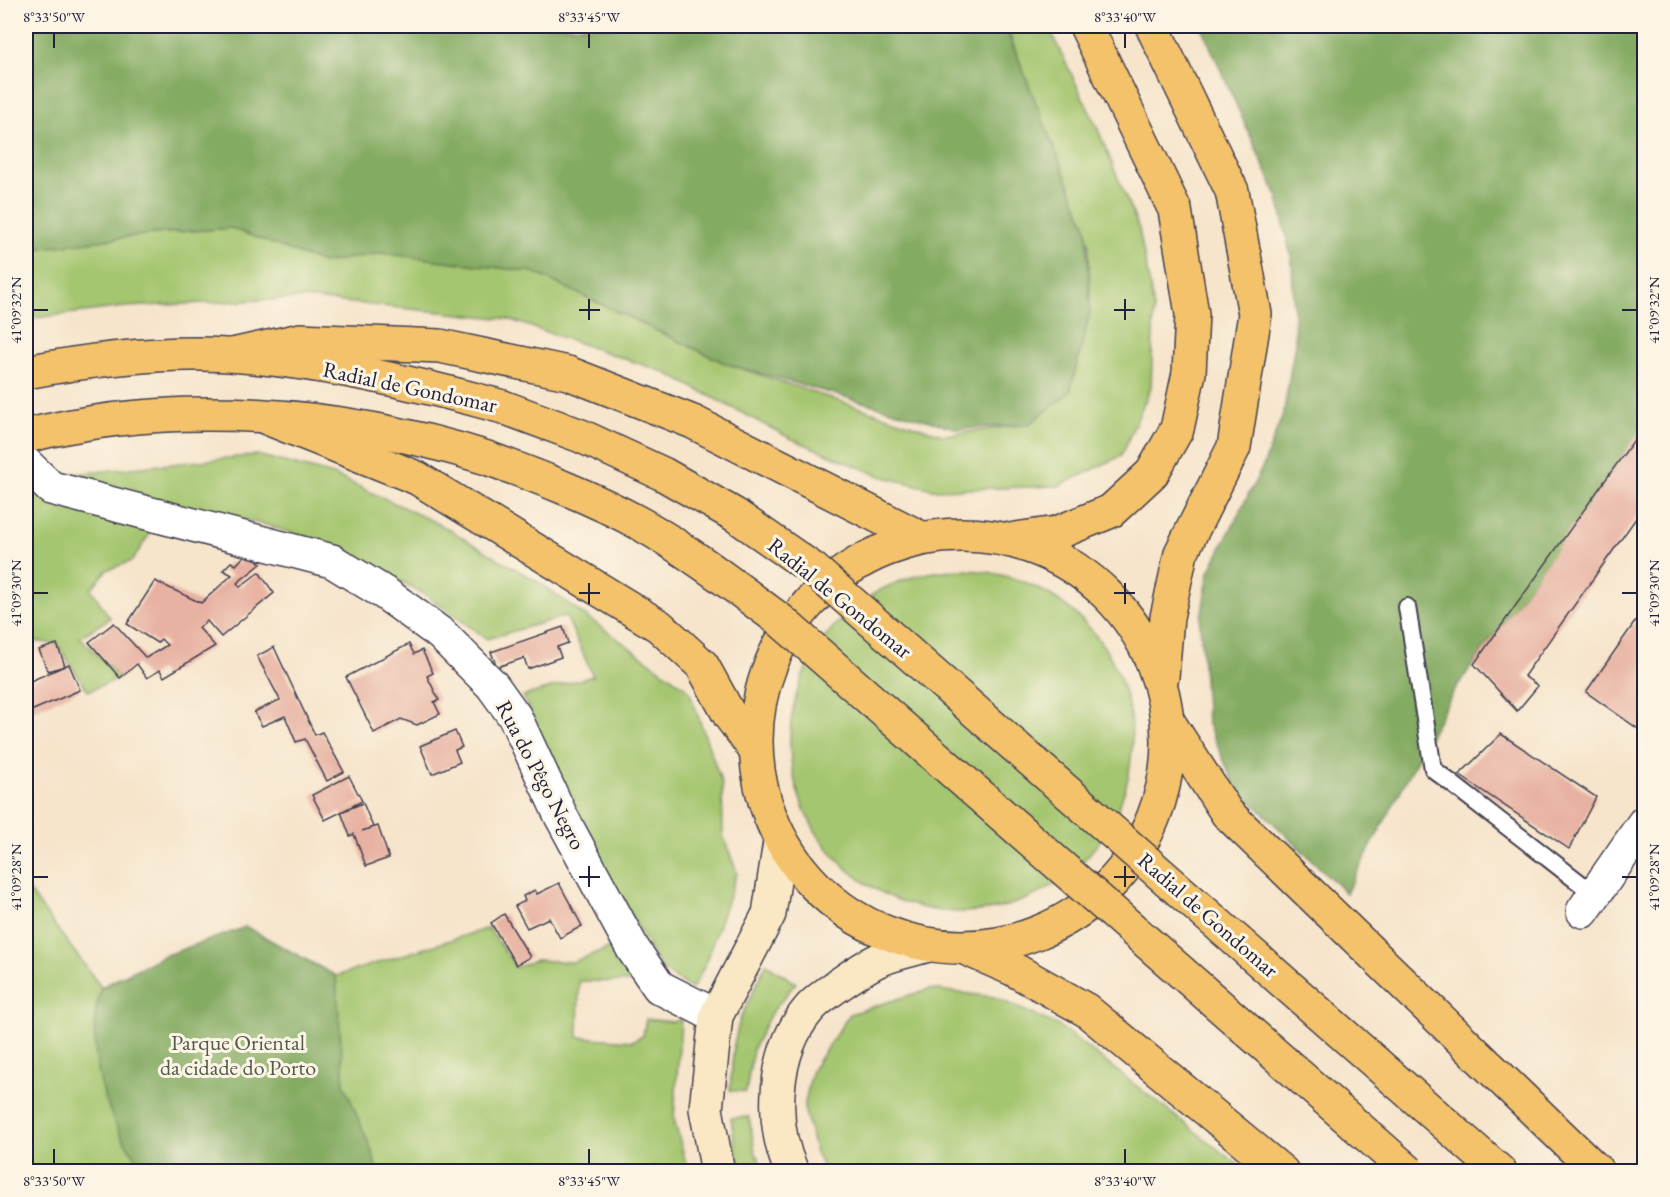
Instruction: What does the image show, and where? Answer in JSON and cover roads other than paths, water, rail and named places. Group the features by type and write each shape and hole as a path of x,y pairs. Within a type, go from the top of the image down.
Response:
{"main road":[{"path":"1011,539 1048,552 1103,589 1143,639 1162,685 1169,723 1168,765 1151,827 1114,882 1064,922 1002,944 968,949 925,946 874,929 820,893 780,842 757,782 754,748 759,695 772,654 809,600 860,560 921,538 969,535 1011,539 1057,533 1111,511 1152,473 1177,429 1189,373 1192,314 1174,210 1086,26"},
{"path":"1152,26 1232,191 1256,314 1234,447 1181,553 1167,617 1162,685"},
{"path":"232,355 300,340 440,346 568,373 693,422 921,538"},
{"name":"Radial de Gondomar","path":"26,372 97,360 172,354 232,355 377,377 444,391 503,407 581,436 663,474 735,515 813,569 1500,1172"},
{"name":"Radial de Gondomar","path":"26,436 102,421 173,415 267,418 359,425 428,439 488,458 561,486 640,523 708,567 780,620 1409,1172"},
{"path":"267,418 417,478 659,626 702,665 730,716 754,748"},
{"path":"1169,723 1227,813 1598,1172"},
{"path":"718,1172 706,1108 717,1016 769,914 780,842"},
{"path":"792,1172 778,1127 780,1076 792,1039 809,1009 880,959 925,946"},
{"path":"968,949 1013,969 1086,1010 1282,1172"}],"street":[{"name":"Rua do Pêgo Negro","path":"26,464 51,488 332,561 386,594 441,634 492,685 515,717 561,816 633,949 659,987 717,1016"},
{"path":"1588,903 1644,823"}],"lane":[{"path":"1407,607 1433,769 1588,903"}],"park label":[{"name":"Parque Oriental da cidade do Porto","path":"238,1054"}]}
